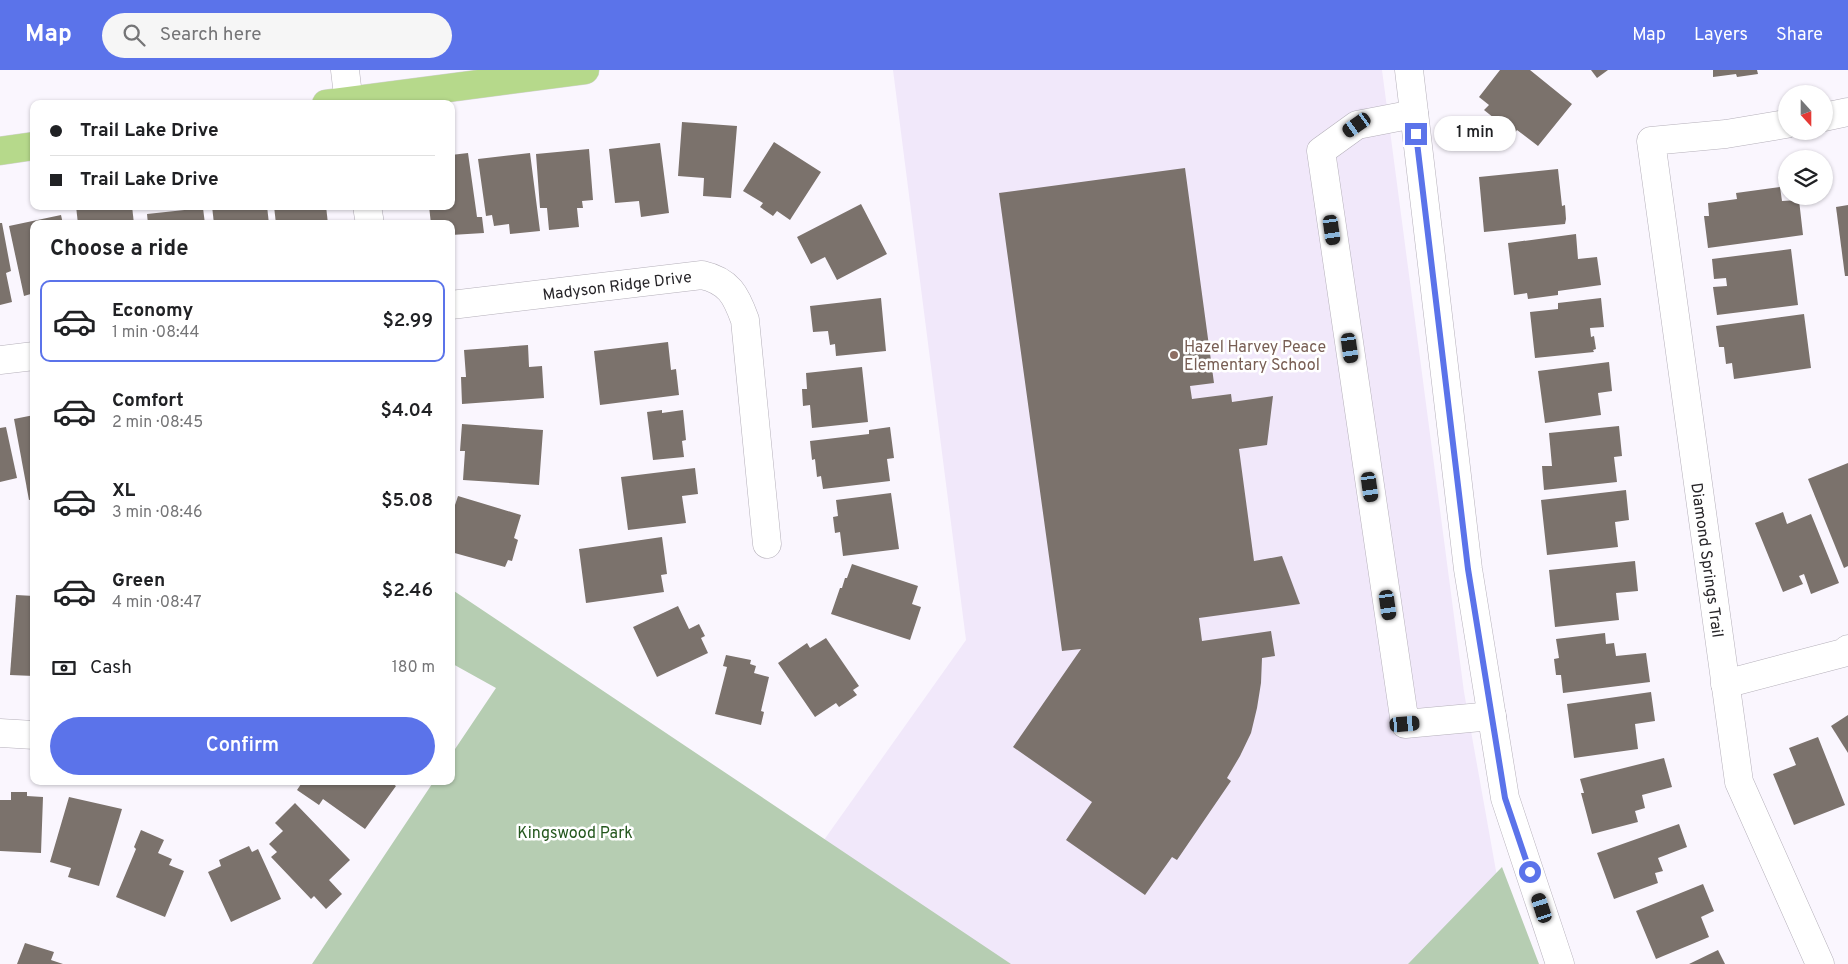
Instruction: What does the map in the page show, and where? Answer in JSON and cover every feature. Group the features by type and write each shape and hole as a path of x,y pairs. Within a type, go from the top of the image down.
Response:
{"main road":[{"path":"363,100 585,70"},
{"path":"0,151 30,147"}],"street":[{"path":"341,100 344,70"},
{"path":"1409,70 1468,569 1505,798 1560,964"},
{"path":"1833,115 1848,112"},
{"path":"1414,114 1357,125 1321,151 1405,724 1492,716"},
{"name":"Diamond Springs Trail","path":"1778,125 1726,134 1651,141 1739,782 1820,964"},
{"name":"Madyson Ridge Drive","path":"455,305 702,275 716,278 727,286 737,299 745,320 767,544"},
{"path":"0,360 30,356"},
{"path":"1725,684 1843,653 1848,649"},
{"path":"0,733 30,735"}],"shaded area":[{"name":"Hazel Harvey Peace Elementary School","path":"893,70 1382,70 1464,692 1498,882 1414,964 981,964 819,847 966,640"}],"green space":[{"name":"Kingswood Park","path":"455,592 1011,964 312,964 431,785 455,785 455,749 496,688 455,665"},
{"path":"1502,867 1539,964 1408,964"}],"building":[{"path":"1500,70 1530,70 1572,104 1538,146 1517,130 1514,134 1484,110 1489,105 1479,97"},
{"path":"1591,70 1608,70 1597,78"},
{"path":"1713,70 1757,70 1758,74 1737,77 1736,74 1713,77"},
{"path":"682,122 737,126 731,198 703,196 704,178 678,176"},
{"path":"774,142 821,172 790,220 777,211 773,216 760,207 763,203 743,191"},
{"path":"660,143 669,213 641,217 639,201 615,203 609,149"},
{"path":"589,149 593,200 582,201 583,208 577,208 579,227 549,230 547,208 540,208 536,154"},
{"path":"468,153 477,217 482,217 484,233 455,235 455,220 431,220 429,210 455,210 455,155"},
{"path":"530,153 540,231 510,234 509,224 494,226 492,215 486,216 478,159"},
{"path":"1185,168 1214,383 1190,386 1192,399 1231,394 1232,402 1273,396 1267,445 1239,449 1254,561 1282,556 1300,604 1199,618 1202,641 1271,631 1275,656 1262,658 1261,683 1251,733 1227,778 1231,781 1177,860 1172,857 1145,895 1066,840 1092,802 1013,747 1081,649 1062,651 999,193"},
{"path":"1558,169 1562,206 1565,205 1565,224 1484,232 1479,177"},
{"path":"1778,187 1778,205 1800,205 1803,235 1708,248 1704,216 1709,216 1708,203 1737,199 1736,193"},
{"path":"861,204 887,254 837,280 825,257 811,264 797,237"},
{"path":"1848,205 1848,276 1845,276 1836,207"},
{"path":"76,210 132,210 134,220 78,220"},
{"path":"203,210 204,220 148,220 147,214"},
{"path":"212,210 267,210 269,220 214,220"},
{"path":"274,210 326,210 328,220 276,220"},
{"path":"61,215 62,220 37,220"},
{"path":"30,222 30,294 24,296 9,226"},
{"path":"0,223 2,223 11,271 6,273 12,302 0,305"},
{"path":"1576,234 1578,259 1597,257 1601,285 1558,291 1558,295 1528,299 1527,293 1514,295 1508,243"},
{"path":"1791,249 1798,305 1717,315 1713,287 1727,286 1726,278 1714,279 1712,259"},
{"path":"881,298 886,351 836,356 835,344 830,345 828,331 813,332 810,306"},
{"path":"1601,298 1604,327 1590,328 1591,337 1594,336 1596,349 1593,350 1594,352 1535,358 1530,312 1558,309 1558,303"},
{"path":"1804,314 1811,368 1734,379 1732,363 1726,364 1724,347 1719,347 1716,326"},
{"path":"668,342 671,370 676,369 679,395 600,405 594,351"},
{"path":"528,345 529,367 542,366 544,398 462,404 461,377 466,377 464,350"},
{"path":"1609,362 1612,391 1598,393 1601,415 1545,423 1538,371"},
{"path":"862,367 868,422 812,428 810,405 803,406 802,389 807,389 806,373"},
{"path":"662,410 662,413 683,410 686,440 682,441 684,457 653,460 647,412"},
{"path":"30,416 29,500 14,419"},
{"path":"462,424 543,430 539,485 463,480 465,451 460,451"},
{"path":"1619,426 1622,456 1614,457 1617,482 1544,490 1542,466 1552,466 1549,433"},
{"path":"6,427 17,478 0,482 0,428"},
{"path":"890,427 894,458 887,459 890,481 823,489 821,476 817,477 815,459 812,460 810,441 869,434 869,430"},
{"path":"1848,463 1848,566 1844,568 1808,479"},
{"path":"695,468 698,494 682,496 686,523 628,530 621,477"},
{"path":"1626,490 1629,520 1615,522 1618,547 1547,555 1541,500"},
{"path":"891,493 899,549 843,556 840,532 835,533 833,517 838,516 836,500"},
{"path":"458,496 521,515 514,538 518,540 512,561 508,560 505,567 455,553 455,505"},
{"path":"1783,512 1787,524 1811,514 1839,583 1811,594 1804,574 1799,576 1803,584 1783,592 1755,523"},
{"path":"662,537 667,574 661,575 664,592 586,603 579,549"},
{"path":"1635,561 1638,591 1616,593 1619,620 1555,627 1549,570"},
{"path":"852,564 918,586 912,604 921,607 910,640 831,614 840,588 842,588 845,578 847,578"},
{"path":"16,595 30,596 30,676 10,675"},
{"path":"678,606 689,629 699,624 705,636 701,638 708,653 657,677 633,627"},
{"path":"1605,633 1606,644 1614,643 1616,656 1646,653 1650,682 1563,693 1561,675 1556,675 1554,659 1559,658 1556,639"},
{"path":"826,638 859,686 853,690 857,695 839,707 836,703 815,717 778,663 807,643 810,648"},
{"path":"726,655 751,660 750,664 756,666 754,673 769,677 761,711 764,712 761,725 715,714 727,667 723,666"},
{"path":"1651,692 1655,721 1635,724 1638,749 1574,758 1567,704"},
{"path":"1848,715 1848,753 1831,726"},
{"path":"1818,737 1845,805 1794,825 1773,774 1796,765 1789,748"},
{"path":"1664,758 1672,787 1642,795 1645,808 1635,811 1638,822 1592,834 1581,793 1584,793 1580,779"},
{"path":"300,785 396,786 365,829 323,799 319,805 297,790"},
{"path":"11,792 27,792 27,796 43,797 41,853 0,851 0,800 11,800"},
{"path":"69,797 122,809 99,886 68,877 71,868 50,862"},
{"path":"295,803 350,860 329,880 342,894 326,909 314,896 311,899 271,857 277,852 269,844 283,831 275,823"},
{"path":"1679,824 1687,847 1658,858 1663,871 1655,873 1658,883 1614,899 1597,853"},
{"path":"141,830 164,840 158,853 172,859 169,865 184,871 165,917 116,897 136,849 134,847"},
{"path":"249,846 252,852 258,849 281,899 231,922 208,872 221,866 219,860"},
{"path":"1703,884 1714,911 1701,917 1709,937 1656,959 1636,911"},
{"path":"25,943 54,952 51,960 63,964 17,964"},
{"path":"1718,950 1725,964 1689,964"}],"place":[{"name":"Hazel Harvey Peace Elementary School","path":"1174,355"}],"route":[{"path":"1416,134 1468,569 1505,798 1530,872"}]}
